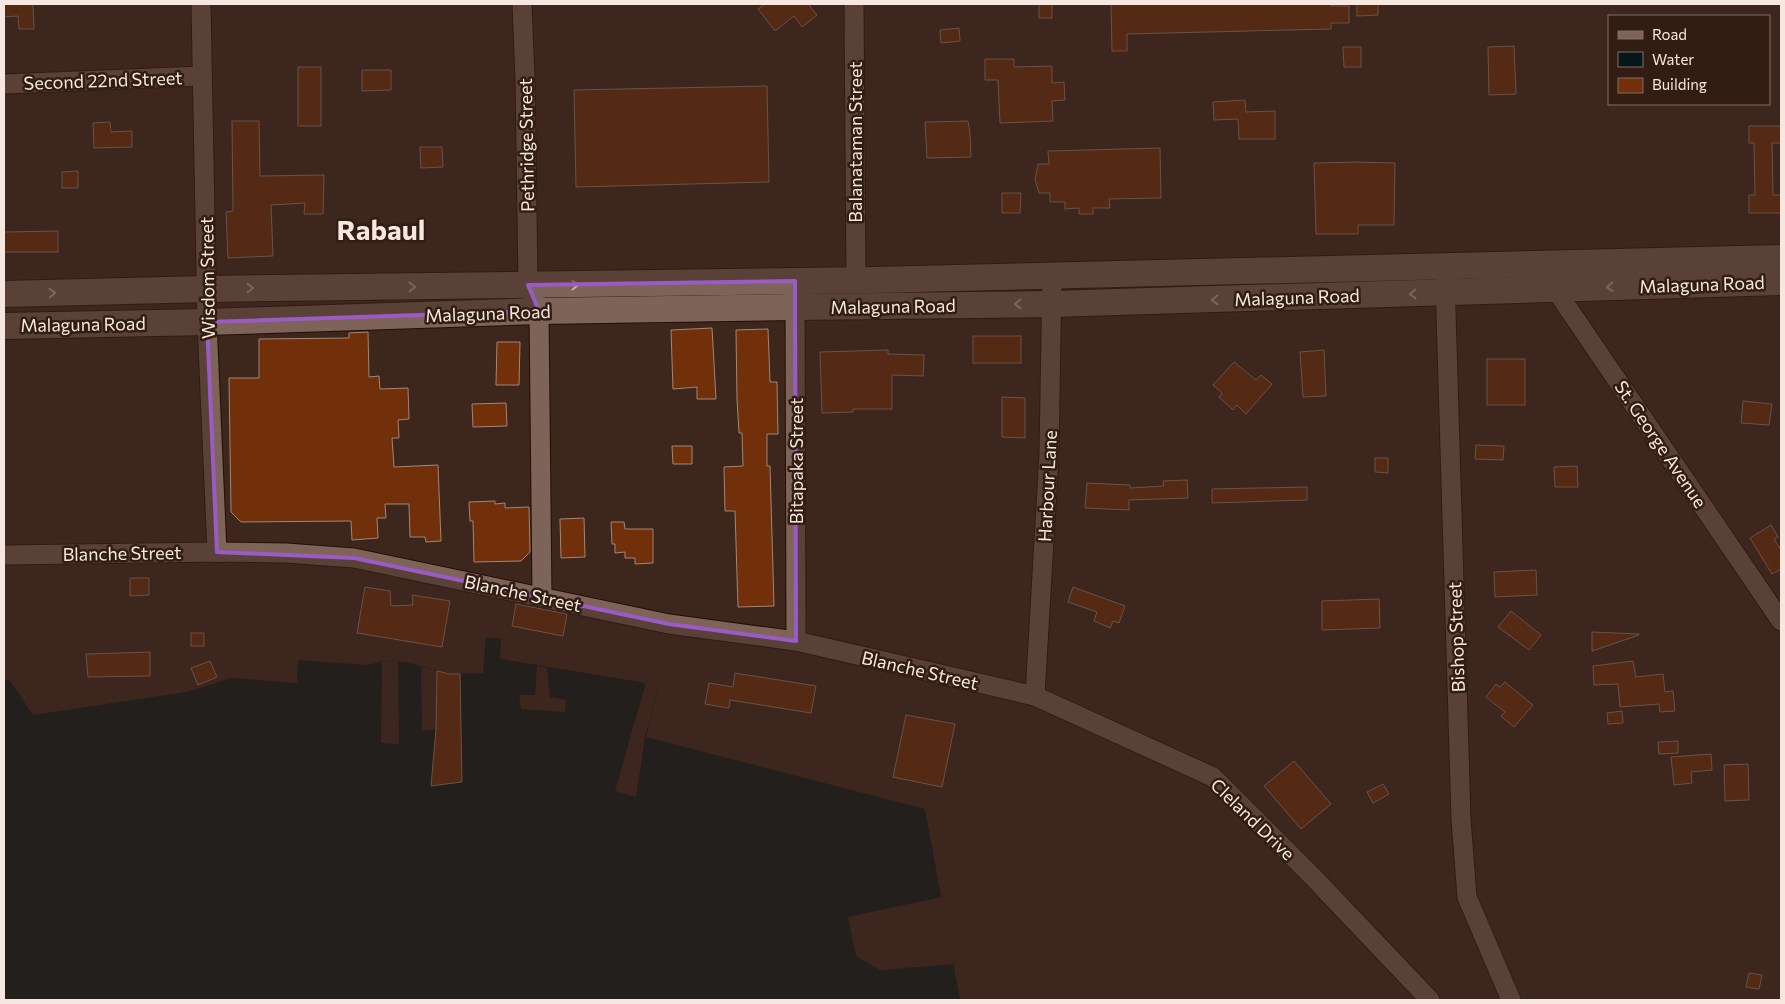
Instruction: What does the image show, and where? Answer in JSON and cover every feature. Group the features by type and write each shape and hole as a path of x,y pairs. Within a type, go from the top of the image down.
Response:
{"street":[{"name":"Wisdom Street","path":"201,4 207,322 217,552"},
{"name":"Pethridge Street","path":"522,4 528,285"},
{"name":"Balanataman Street","path":"854,4 856,280"},
{"name":"Second 22nd Street","path":"4,84 202,76"},
{"name":"Malaguna Road","path":"4,294 207,289 856,280 1781,258"},
{"path":"1554,263 1555,288"},
{"name":"Bishop Street","path":"1444,266 1461,810 1467,896 1511,1000"},
{"name":"Harbour Lane","path":"1035,696 1049,454 1052,275"},
{"name":"Bitapaka Street","path":"795,281 796,641"},
{"name":"Malaguna Road","path":"4,326 795,306 1051,304 1781,282"},
{"path":"528,285 539,312 542,596"},
{"name":"St. George Avenue","path":"1555,288 1781,621"},
{"name":"Blanche Street","path":"4,554 217,552 286,553 354,558 669,624 796,641 1035,696"},
{"name":"Cleland Drive","path":"1035,696 1213,777 1313,877 1430,1000"}],"highlighted area":[{"path":"795,281 796,641 669,624 354,558 217,552 207,322 539,311 528,285"}],"water":[{"path":"486,637 501,639 500,659 659,685 646,737 925,809 960,1000 4,1000 4,681 9,679 33,715 186,692 232,678 297,683 298,660 368,665 382,661 405,662 450,674 483,673"}],"pier":[{"path":"382,661 398,662 399,744 381,743"},
{"path":"537,666 547,668 550,697 566,700 565,712 521,709 519,695 535,695"},
{"path":"421,667 437,671 436,729 422,731"},
{"path":"646,682 659,685 645,737 636,797 615,791"},
{"path":"942,897 954,964 880,970 856,956 848,917"}],"building":[{"path":"4,4 33,4 34,29 19,29 18,16 4,17"},
{"path":"765,4 810,4 817,15 802,27 794,16 775,31 758,9"},
{"path":"1039,4 1052,4 1052,18 1039,18"},
{"path":"1111,4 1331,4 1331,6 1349,6 1349,23 1331,23 1331,29 1127,34 1127,51 1112,51"},
{"path":"1357,4 1378,4 1378,15 1357,16"},
{"path":"959,28 960,41 941,43 940,30"},
{"path":"1514,46 1516,94 1489,95 1488,47"},
{"path":"1343,47 1361,47 1361,67 1344,67"},
{"path":"985,59 1014,59 1014,67 1052,66 1052,83 1064,82 1065,100 1052,101 1053,121 1000,123 998,80 985,80"},
{"path":"298,67 321,67 321,126 298,126"},
{"path":"362,70 391,70 391,90 362,91"},
{"path":"767,86 769,182 576,187 574,90"},
{"path":"1245,100 1246,112 1275,111 1275,139 1239,139 1238,119 1214,120 1213,102"},
{"path":"232,121 259,121 260,176 324,175 323,214 304,214 305,203 271,205 273,256 228,258 226,212 233,211"},
{"path":"968,121 971,157 927,158 925,122"},
{"path":"110,122 111,132 132,131 132,147 94,148 93,123"},
{"path":"1749,126 1781,126 1781,143 1772,143 1773,195 1781,195 1781,213 1749,213 1749,195 1755,195 1754,143 1749,143"},
{"path":"420,147 442,147 443,167 421,168"},
{"path":"1160,148 1161,198 1109,199 1110,208 1093,208 1093,214 1079,214 1079,208 1065,209 1065,202 1050,202 1050,193 1039,193 1035,179 1038,164 1049,164 1048,151"},
{"path":"1314,163 1395,163 1394,225 1358,225 1358,234 1316,234"},
{"path":"78,171 78,188 62,188 62,172"},
{"path":"1002,193 1021,193 1020,213 1002,213"},
{"path":"58,231 58,252 4,252 4,232"},
{"path":"712,328 716,399 697,399 697,387 673,389 671,330"},
{"path":"768,329 770,382 777,382 778,434 767,434 767,466 770,466 774,606 738,607 735,511 725,511 724,467 743,466 742,433 739,433 737,399 736,330"},
{"path":"368,332 369,377 379,376 380,389 408,388 409,419 398,420 399,438 392,438 394,467 438,465 441,541 426,542 425,537 410,537 409,504 385,504 386,518 377,518 378,538 352,540 351,521 241,522 231,512 229,378 259,378 259,339 349,338 349,333"},
{"path":"973,336 1021,336 1021,363 973,363"},
{"path":"497,342 520,342 519,385 496,385"},
{"path":"888,350 888,354 924,355 923,376 892,375 892,409 853,409 853,412 822,413 820,352"},
{"path":"1324,350 1326,396 1303,397 1300,352"},
{"path":"1487,359 1525,359 1525,405 1487,405"},
{"path":"1234,362 1256,380 1261,375 1272,384 1246,414 1237,405 1233,410 1219,397 1222,393 1213,385"},
{"path":"1002,397 1025,398 1025,438 1002,437"},
{"path":"1743,401 1772,404 1769,425 1741,423"},
{"path":"506,403 507,426 473,427 472,404"},
{"path":"1476,445 1504,446 1503,460 1475,459"},
{"path":"672,446 692,446 692,464 673,464"},
{"path":"1375,458 1388,458 1388,473 1375,472"},
{"path":"1577,466 1578,487 1555,487 1554,467"},
{"path":"1187,480 1188,498 1129,500 1129,510 1085,508 1087,483 1130,485 1130,488 1164,486 1163,481"},
{"path":"1307,487 1307,500 1212,503 1212,489"},
{"path":"495,501 495,504 505,503 505,508 529,507 530,552 521,561 474,562 473,521 470,521 469,502"},
{"path":"584,518 585,557 561,558 560,519"},
{"path":"611,522 624,522 625,529 653,529 653,563 635,564 635,558 625,558 625,552 615,553 615,544 612,544"},
{"path":"1771,525 1778,537 1774,539 1781,550 1781,569 1772,574 1750,538"},
{"path":"1536,570 1537,595 1495,597 1494,572"},
{"path":"130,578 149,578 149,595 130,596"},
{"path":"365,587 390,591 391,606 413,605 412,595 450,601 442,647 357,633"},
{"path":"1073,587 1125,606 1119,623 1113,621 1110,628 1094,621 1097,612 1068,602"},
{"path":"1379,599 1380,628 1322,630 1322,601"},
{"path":"516,604 567,614 563,636 512,626"},
{"path":"1511,611 1541,635 1529,650 1498,627"},
{"path":"1592,632 1639,634 1639,635 1592,651"},
{"path":"191,633 204,633 204,646 191,646"},
{"path":"150,652 150,676 88,677 86,654"},
{"path":"210,661 217,677 198,685 191,668"},
{"path":"1633,661 1636,677 1663,674 1665,692 1673,691 1675,711 1660,712 1659,704 1620,707 1618,684 1594,685 1593,666"},
{"path":"437,671 460,674 462,782 431,786 436,729"},
{"path":"735,673 816,686 811,713 730,700 729,708 705,704 709,683 733,687"},
{"path":"1505,682 1533,705 1514,727 1501,716 1505,712 1486,697 1496,684 1500,687"},
{"path":"1622,711 1623,723 1608,724 1607,713"},
{"path":"906,715 955,724 942,787 893,777"},
{"path":"1678,741 1678,753 1659,754 1658,742"},
{"path":"1711,754 1712,770 1691,772 1692,783 1674,785 1671,757"},
{"path":"1294,761 1331,804 1301,829 1264,786"},
{"path":"1748,764 1749,800 1725,801 1724,765"},
{"path":"1383,784 1389,794 1373,803 1367,792"},
{"path":"1749,973 1762,975 1759,989 1746,987"}],"district":[{"name":"Rabaul","path":"381,229"}]}
